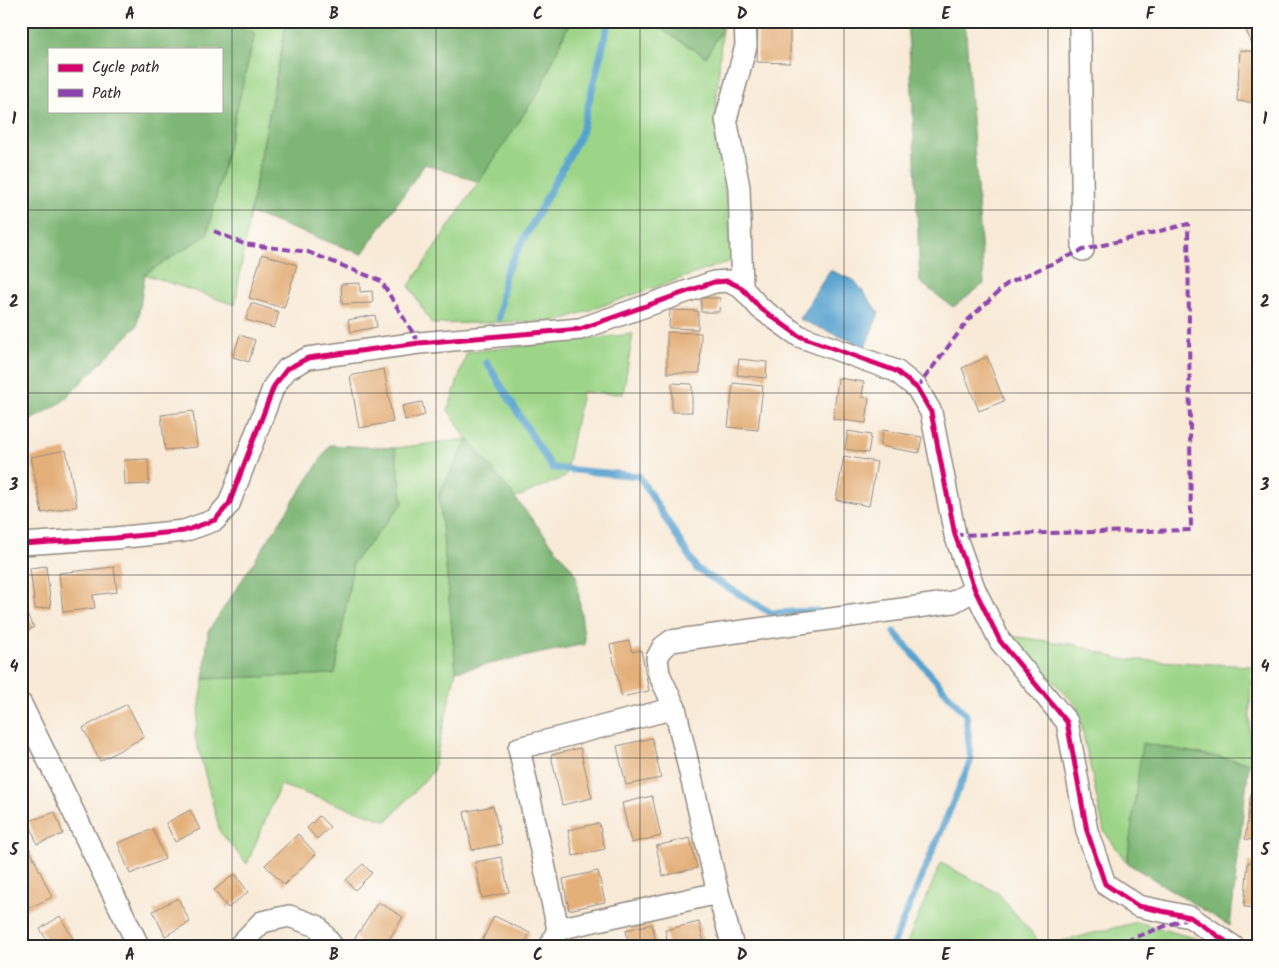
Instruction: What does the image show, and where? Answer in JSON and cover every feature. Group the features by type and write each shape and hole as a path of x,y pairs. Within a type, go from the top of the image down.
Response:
{"street":[{"path":"742,288 739,187 726,119 746,46 745,21"},
{"path":"1080,21 1083,250"},
{"path":"21,544 184,531 215,520 229,504 274,386 287,369 308,358 419,343 580,329 714,282 728,281 742,288 760,308 799,336 896,371 917,388 931,412 955,535 975,590 1000,641 1067,722 1087,831 1105,884 1138,906 1190,917 1234,947"},
{"path":"733,947 718,893 675,708 659,674 657,658 663,647 671,641 954,602 975,590"},
{"path":"21,704 139,947"},
{"path":"675,708 519,748 554,938 718,893"},
{"path":"238,947 262,922 289,916 317,926 333,947"}],"green space":[{"path":"21,21 226,21 255,33 207,235 145,274 137,326 62,402 21,426"},
{"path":"232,21 277,21 286,26 250,213 235,305 144,274 207,235 255,33 231,23"},
{"path":"277,21 570,21 540,90 479,182 425,164 362,254 250,213 286,26"},
{"path":"570,21 648,21 706,57 722,29 715,119 734,260 558,321 432,324 409,286 540,90"},
{"path":"648,21 722,21 722,29 706,57"},
{"path":"907,21 965,21 984,284 953,307 920,282 912,89"},
{"path":"633,334 623,394 582,392 565,477 515,498 468,440 439,494 456,671 433,771 387,821 280,785 247,864 220,832 195,736 204,679 335,674 353,563 403,503 395,448 467,439 448,410 467,352"},
{"path":"468,439 576,574 585,644 456,671 439,494"},
{"path":"330,445 395,448 403,503 353,563 335,674 204,679 208,632"},
{"path":"1010,636 1077,645 1120,659 1251,666 1249,763 1143,743 1127,863 1104,831 1077,706"},
{"path":"1142,743 1249,763 1230,926 1127,863"},
{"path":"941,863 998,893 1043,946 1137,922 1205,941 1211,947 905,947"}],"water":[{"path":"830,270 855,281 879,313 865,347 799,319"}],"building":[{"path":"758,25 790,26 790,63 757,62"},
{"path":"1258,25 1258,47 1254,49 1246,30"},
{"path":"1240,50 1258,52 1258,103 1237,101"},
{"path":"1258,201 1258,221 1251,219"},
{"path":"262,254 297,265 284,308 249,298"},
{"path":"360,283 360,292 372,291 373,303 342,304 341,284"},
{"path":"701,298 720,298 719,312 701,312"},
{"path":"251,303 279,312 274,328 246,320"},
{"path":"670,310 698,311 698,329 669,328"},
{"path":"375,315 377,327 351,332 348,320"},
{"path":"667,332 701,333 700,373 667,373"},
{"path":"240,335 255,340 249,362 233,357"},
{"path":"987,357 1004,401 979,411 962,368"},
{"path":"739,359 767,362 766,378 737,375"},
{"path":"384,369 393,422 359,428 350,376"},
{"path":"838,378 864,382 862,397 869,398 866,423 833,419"},
{"path":"672,383 692,384 692,412 672,412"},
{"path":"733,383 763,386 758,430 728,427"},
{"path":"422,402 425,415 405,420 402,406"},
{"path":"193,411 197,447 165,450 161,415"},
{"path":"883,430 922,437 919,453 880,446"},
{"path":"848,431 871,435 868,453 845,449"},
{"path":"66,450 77,506 42,513 31,457"},
{"path":"844,456 877,462 869,506 836,500"},
{"path":"148,459 149,484 125,485 124,460"},
{"path":"46,566 51,607 35,609 30,568"},
{"path":"114,567 117,592 93,595 95,608 63,612 59,573"},
{"path":"23,608 34,627 21,635 21,609"},
{"path":"629,641 632,652 641,650 649,691 622,697 610,645"},
{"path":"127,704 144,737 100,761 83,728"},
{"path":"652,738 661,778 626,785 617,746"},
{"path":"21,745 27,754 21,758"},
{"path":"580,748 592,798 562,805 551,755"},
{"path":"1251,794 1258,795 1258,841 1245,839"},
{"path":"652,796 661,836 631,843 622,803"},
{"path":"493,806 502,844 472,850 464,812"},
{"path":"190,810 200,829 175,842 166,823"},
{"path":"55,812 63,834 37,844 29,821"},
{"path":"319,816 330,827 317,839 307,828"},
{"path":"599,823 605,849 573,856 568,830"},
{"path":"153,829 165,859 130,874 118,843"},
{"path":"298,834 316,854 284,885 265,865"},
{"path":"690,838 697,868 663,876 656,846"},
{"path":"29,848 52,897 23,911 21,907 21,852"},
{"path":"501,857 509,892 482,898 475,862"},
{"path":"1248,862 1258,863 1258,908 1244,907"},
{"path":"363,864 372,873 355,890 346,880"},
{"path":"598,871 605,902 569,910 563,879"},
{"path":"235,874 248,892 228,908 214,890"},
{"path":"178,898 190,922 165,936 153,911"},
{"path":"378,902 403,917 384,947 368,947 355,938"},
{"path":"60,916 78,947 41,947 48,942 40,929"},
{"path":"494,916 530,933 523,947 479,947"},
{"path":"1256,917 1258,917 1258,939 1255,939"},
{"path":"699,922 705,947 669,947 665,930"},
{"path":"652,924 657,947 629,947 626,930"},
{"path":"603,940 604,947 577,947 577,946"}],"waterway":[{"path":"499,318 505,274 581,134 609,21"},
{"path":"487,363 552,468 639,476 697,569 771,613 817,611"},
{"path":"892,947 971,760 966,715 894,632"}],"marked path":[{"path":"917,388 969,319 1008,283 1083,250 1188,224 1191,530 955,535"},
{"path":"214,231 244,244 308,252 381,281 419,343"},
{"path":"1078,947 1128,940 1187,918"}],"cycle path":[{"path":"21,544 184,531 215,520 229,504 274,386 287,369 308,358 419,343 580,329 714,282 728,281 742,288 760,308 799,336 896,371 917,388 931,412 955,535 975,590 1000,641 1067,722 1087,831 1105,884 1138,906 1190,917 1234,947"}]}
